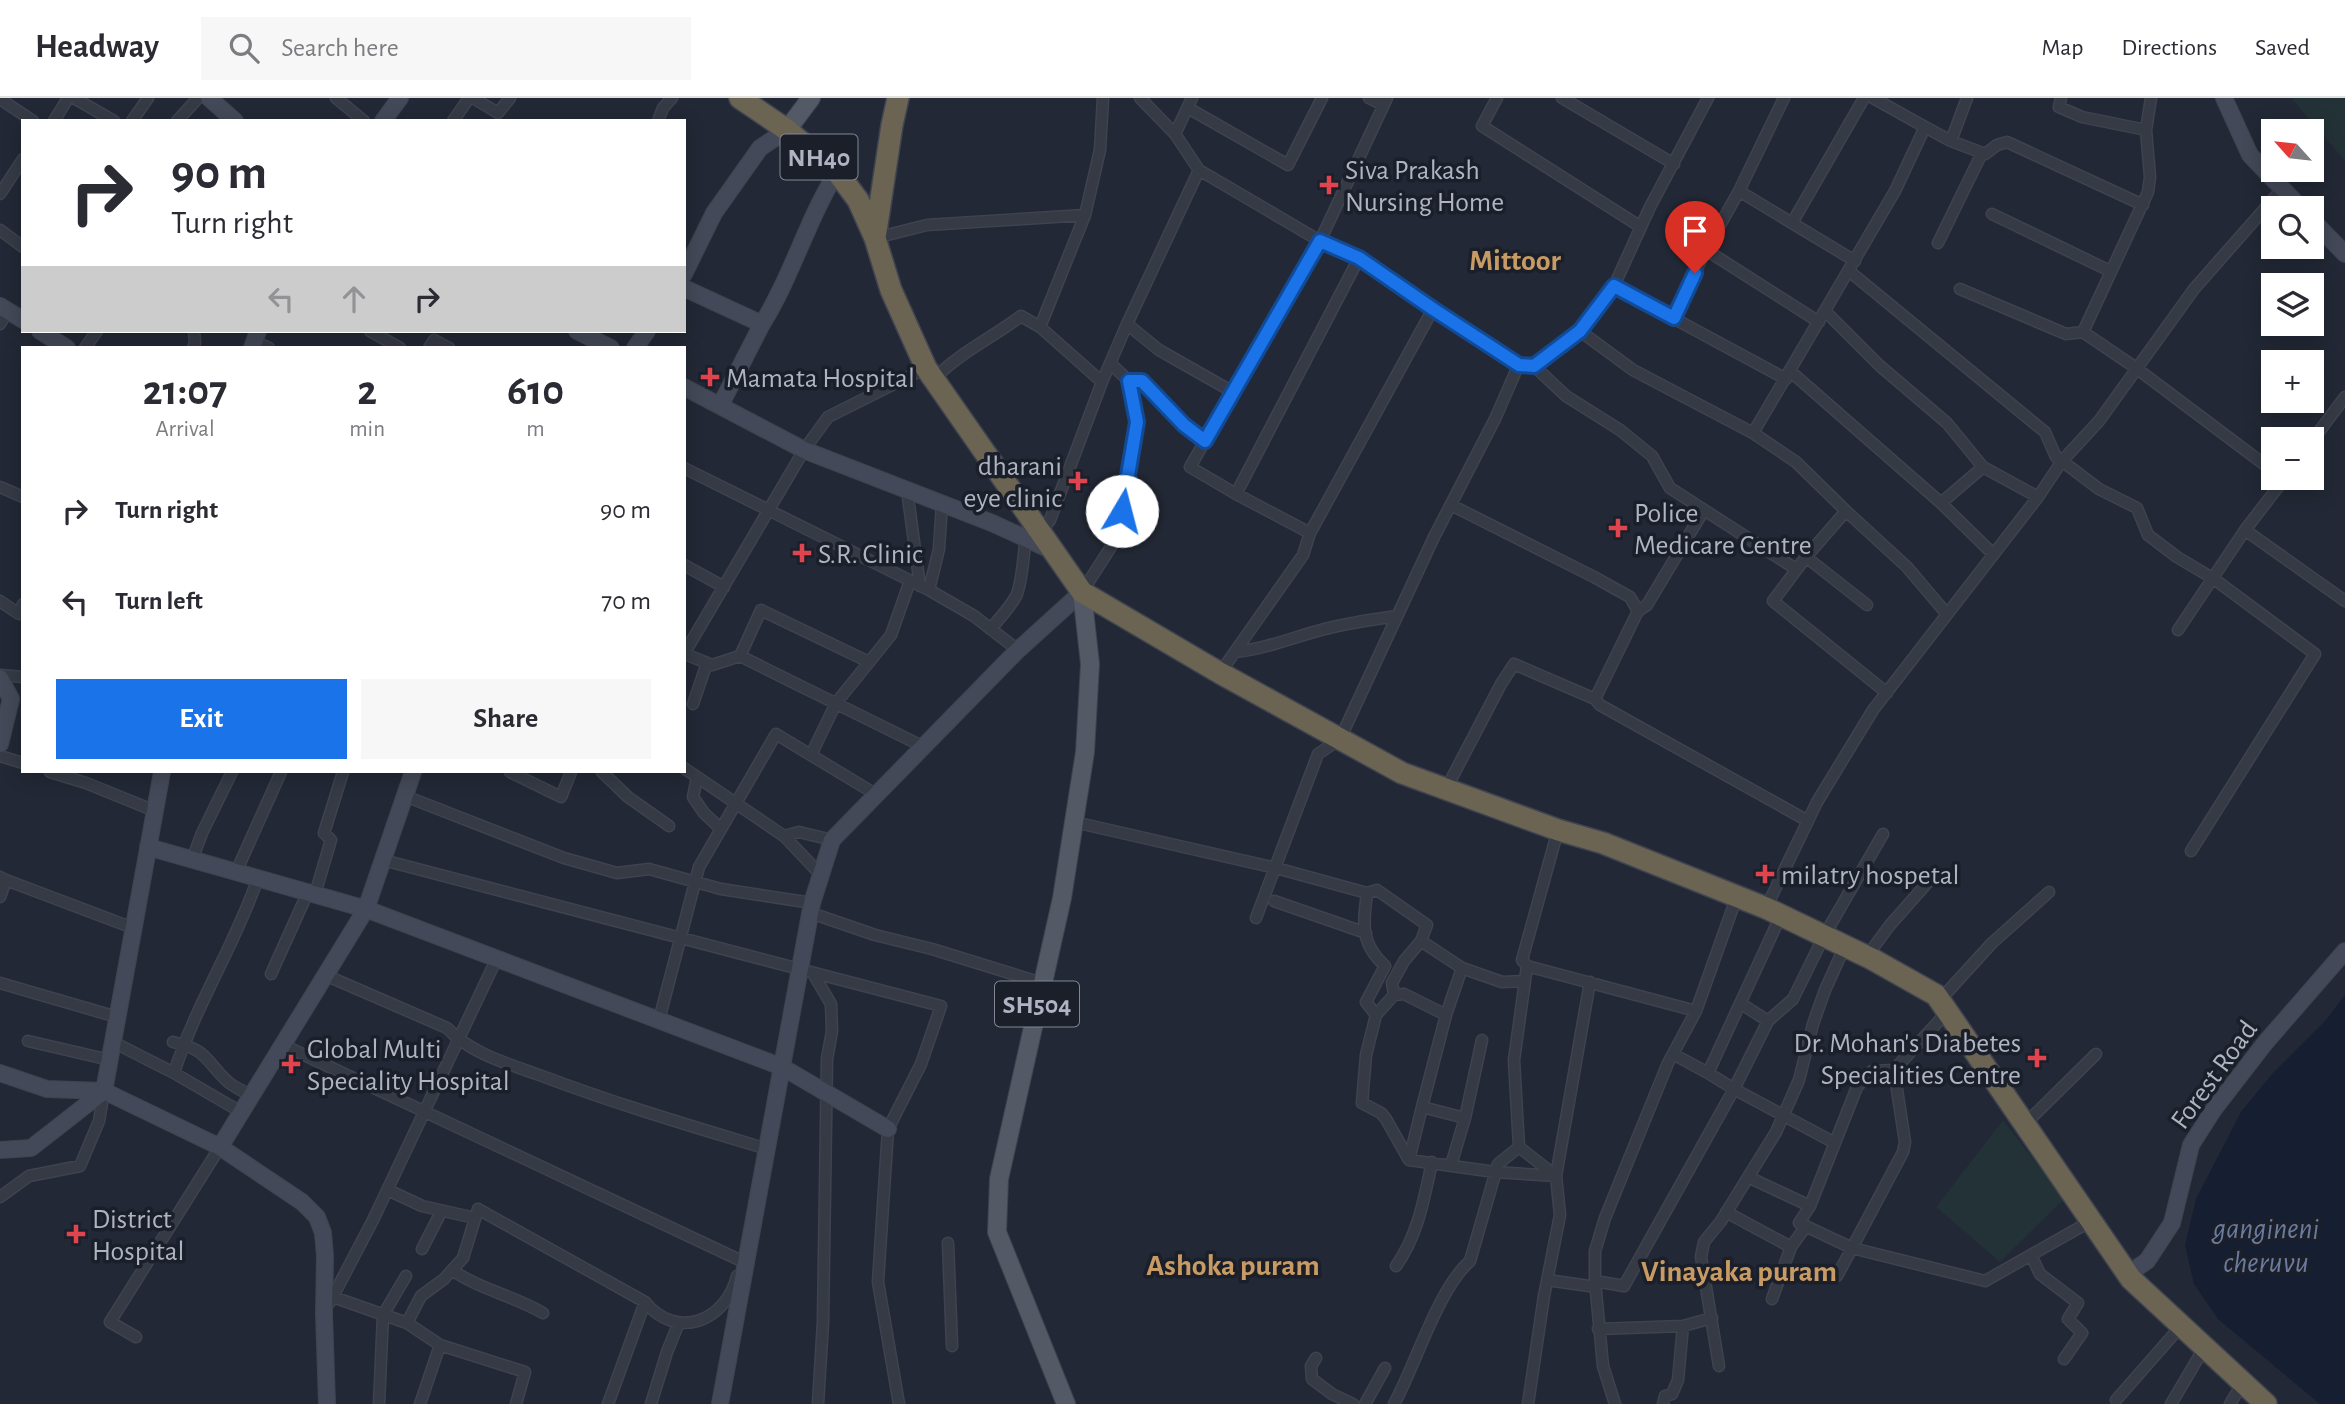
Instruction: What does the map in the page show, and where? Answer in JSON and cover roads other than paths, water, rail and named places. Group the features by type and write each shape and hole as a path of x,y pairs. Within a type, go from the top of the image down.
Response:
{"highway":[{"name":"NH40","path":"740,98 788,130 836,172 858,200 875,238 891,290 930,373 1033,536 1054,551 1082,592"},
{"name":"NH40","path":"875,238 898,98"},
{"path":"1082,592 1220,673 1402,773 1558,830 1603,843 1774,911 1867,956 1936,995 2128,1274 2266,1404"}],"main road":[{"path":"788,130 811,98"},
{"name":"SH504","path":"1066,1404 997,1233 999,1179 1062,898 1085,752 1090,664 1082,592"}],"street":[{"path":"55,119 68,98"},
{"path":"74,98 111,119"},
{"path":"133,119 148,98"},
{"path":"179,119 198,98"},
{"path":"209,98 233,119"},
{"path":"336,98 362,119"},
{"path":"384,119 400,98"},
{"path":"455,119 471,98 498,113 510,98"},
{"path":"658,119 671,98"},
{"path":"1040,327 1085,215 1100,150 1103,98"},
{"path":"1140,98 1175,134 1199,170 1320,241 1359,258 1519,365 1534,366 1566,396 1620,430 1652,456 1670,488 1796,569"},
{"path":"1175,134 1190,103 1288,165 1322,98"},
{"path":"1310,533 1189,467 1320,241 1385,101 1369,98"},
{"path":"1497,98 1482,126 1641,227"},
{"path":"1562,98 1674,164"},
{"path":"1534,366 1580,331 1614,286 1641,227 1708,98"},
{"path":"1674,318 1784,98"},
{"path":"1792,223 1864,98"},
{"path":"1873,98 1951,141 1985,154 1997,145 2007,142 2143,205"},
{"path":"1951,141 1967,98"},
{"path":"2061,98 2059,107 2082,117 2146,130"},
{"path":"2083,332 2143,205 2150,177 2146,130 2151,98"},
{"path":"2224,98 2250,155 2289,196"},
{"path":"0,99 30,119"},
{"path":"1752,433 1895,191 1925,127"},
{"path":"686,270 714,213 760,148 788,130"},
{"path":"1938,243 1982,153"},
{"path":"0,194 21,162"},
{"path":"990,629 1016,596 1033,536 1050,520 1126,324 1199,170"},
{"path":"720,406 778,298 820,198 836,172"},
{"path":"1708,1073 1740,1003 1808,821 1872,710 2038,497 2062,461 2099,421 2194,289 2282,189"},
{"path":"1739,191 1792,223 1852,266 2045,432 2056,457 2099,489 2137,508 2148,535 2177,557 2214,579 2315,654 2191,850"},
{"path":"1992,214 2110,271"},
{"path":"875,238 927,225 1085,215"},
{"path":"0,230 21,246"},
{"path":"2324,232 2345,254"},
{"path":"1706,250 1822,316 1947,423 1983,467 2038,497"},
{"path":"1236,494 1359,258"},
{"path":"1614,286 1788,375 1941,503 1993,554"},
{"path":"686,289 762,324"},
{"path":"1960,289 2066,334 2083,332 2136,368 2261,462"},
{"path":"1220,673 1303,555 1310,533 1433,309"},
{"path":"3,313 21,319"},
{"path":"686,652 804,450 828,417 930,373 1000,332 1021,316 1040,327 1102,382"},
{"path":"1126,324 1159,350 1233,392"},
{"path":"1580,331 1633,370 1752,433 1796,462 1907,567 1946,614"},
{"path":"43,333 65,346"},
{"path":"374,333 396,346"},
{"path":"582,333 607,346"},
{"path":"720,1404 743,1262 782,1067 807,973 811,908 832,840 1018,650 1082,592 1118,536 1137,422 1129,381 1110,363"},
{"path":"1256,918 1318,754 1340,739 1519,365"},
{"path":"1129,381 1142,381 1184,425 1205,441"},
{"path":"686,388 804,450 1033,536"},
{"path":"2323,427 2345,397"},
{"path":"1941,503 1983,467"},
{"path":"686,469 920,586 974,616 1018,650"},
{"path":"0,487 21,496"},
{"path":"907,490 920,586"},
{"path":"2178,630 2275,490"},
{"path":"811,754 836,703 891,635 939,550 942,503"},
{"path":"1451,505 1630,597 1638,611"},
{"path":"1595,699 1638,611 1647,605 1704,510"},
{"path":"1846,511 1796,569 1773,601 1887,693"},
{"path":"2245,530 2345,601"},
{"path":"1806,557 1867,605"},
{"path":"686,566 724,587"},
{"path":"0,601 21,611"},
{"path":"740,656 761,610 869,662"},
{"path":"1235,652 1261,649 1349,623 1397,616"},
{"path":"686,654 712,665 740,656 924,747"},
{"path":"692,704 708,663"},
{"path":"1446,789 1514,664 1595,699 1600,705 1808,821"},
{"path":"0,744 11,699 0,677 21,677"},
{"path":"659,1020 699,867 776,734 877,794"},
{"path":"0,757 21,762"},
{"path":"686,769 784,836 821,875"},
{"path":"57,773 87,777 155,811"},
{"path":"0,1198 30,1176 80,1166 99,1121 162,773"},
{"path":"192,860 232,773"},
{"path":"236,872 281,773"},
{"path":"271,974 311,893 331,840 324,832 343,773"},
{"path":"136,1337 110,1322 366,909 413,773"},
{"path":"512,773 561,797 570,773"},
{"path":"604,773 628,797 669,826"},
{"path":"697,777 694,797 704,813 721,830"},
{"path":"405,796 564,858 617,873 649,869 721,889 811,908 875,935 932,949 1042,983"},
{"path":"1074,822 1276,868 1367,893 1377,890 1427,925 1421,941 1404,961 1392,983 1394,995"},
{"path":"1558,830 1522,960 1527,965 1696,1012"},
{"path":"784,836 799,832 832,840"},
{"path":"1547,1280 1624,1286 1734,1089 1768,1021 1793,999 1824,936 1882,834"},
{"path":"148,847 366,909 497,958 782,1067 888,1129"},
{"path":"383,860 941,1006 921,1064 888,1129 878,1282 899,1404"},
{"path":"1867,956 1890,925 1936,873"},
{"path":"0,897 3,878 134,928"},
{"path":"174,1073 178,1043 209,992 258,878"},
{"path":"1837,1276 1903,1152 1905,1142 1894,1070 1992,943 2049,892"},
{"path":"1367,893 1363,923 1371,953 1385,965 1366,1002 1376,1015"},
{"path":"1615,1404 1603,1366 1598,1329 1595,1251 1605,1218 1673,1054 1696,1012 1737,897"},
{"path":"1274,901 1366,933"},
{"path":"1421,941 1462,968 1502,982 1525,981"},
{"path":"1719,1366 1702,1257 1704,1242 1776,1132 1799,1080 1825,990 1846,946"},
{"name":"Forest Road","path":"2128,1274 2147,1261 2172,1223 2191,1145 2214,1109 2265,1043 2345,951"},
{"path":"324,1314 388,1189 497,958"},
{"path":"1527,965 1514,1060 1519,1147 1556,1176"},
{"path":"1409,1160 1446,1016 1462,968"},
{"path":"807,973 831,1004 832,1031 827,1059 823,1322 818,1404"},
{"path":"325,975 447,1028 458,1040 494,1058 611,1102 767,1149"},
{"path":"1528,1404 1560,1214 1556,1176 1590,982"},
{"path":"0,983 117,1017"},
{"path":"1409,1160 1387,1119 1381,1112 1363,1103 1366,1055 1376,1015 1394,995 1404,994 1446,1016"},
{"path":"1740,1003 1768,1021"},
{"path":"1451,1165 1465,1118 1482,1040"},
{"path":"28,1041 110,1060"},
{"path":"113,1042 241,1112"},
{"path":"178,1043 194,1047 228,1082 251,1096"},
{"path":"283,1045 743,1262"},
{"path":"1673,1054 1835,1143"},
{"path":"2025,1124 2096,1054"},
{"path":"1894,1070 1872,1071 1857,1087 1810,1206 1799,1223 1852,1248 1985,1281 2091,1221"},
{"path":"0,1073 47,1088 104,1091 220,1147 302,1202 317,1217 323,1233 325,1256 327,1404"},
{"path":"0,1150 31,1148 104,1091"},
{"path":"1422,1107 1465,1118"},
{"path":"1394,1404 1445,1295 1470,1261 1498,1164 1519,1147"},
{"path":"1409,1160 1556,1176"},
{"path":"1396,1266 1405,1253 1422,1213 1432,1162"},
{"path":"1748,1177 1810,1206"},
{"path":"388,1189 422,1206 475,1218"},
{"path":"407,1323 421,1296 463,1258 478,1209 645,1303 654,1314 678,1325 694,1323 718,1308 734,1287 743,1262"},
{"path":"422,1249 441,1212"},
{"path":"1726,1212 1791,1247"},
{"path":"1772,1299 1791,1247 1806,1226"},
{"path":"948,1243 952,1346"},
{"path":"2031,1255 2040,1273 2078,1303 2068,1319 2082,1333 2064,1360"},
{"path":"452,1270 466,1279 543,1313"},
{"path":"379,1404 383,1315 406,1276"},
{"path":"333,1297 407,1323 440,1345 525,1373 516,1404"},
{"path":"608,1404 645,1303"},
{"path":"1598,1329 1683,1326 1712,1318"},
{"path":"651,1404 678,1325"},
{"path":"1662,1404 1665,1396 1672,1394 1678,1380 1683,1326"},
{"path":"2116,1400 2181,1326"},
{"path":"420,1404 440,1345"},
{"path":"2171,1404 2204,1348"},
{"path":"1316,1358 1311,1366 1312,1379 1332,1394 1353,1404"},
{"path":"1364,1404 1385,1368"},
{"path":"2230,1404 2242,1384"}],"water":[{"name":"gangineni cheruvu","path":"2345,995 2345,1404 2320,1404 2218,1319 2194,1284 2185,1245 2196,1199 2241,1112 2273,1073 2326,1020"}],"place":[{"name":"Siva Prakash Nursing Home","path":"1329,185"},
{"name":"Mamata Hospital","path":"710,377"},
{"name":"dharani eye clinic","path":"1078,481"},
{"name":"Police Medicare Centre","path":"1618,528"},
{"name":"S.R. Clinic","path":"802,553"},
{"name":"milatry hospetal","path":"1765,874"},
{"name":"Dr. Mohan's Diabetes Specialities Centre","path":"2037,1058"},
{"name":"Global Multi Speciality Hospital","path":"291,1064"},
{"name":"District Hospital","path":"76,1234"}],"district":[{"name":"Mittoor","path":"1515,260"},
{"name":"Ashoka puram","path":"1233,1265"},
{"name":"Vinayaka puram","path":"1739,1271"}]}
